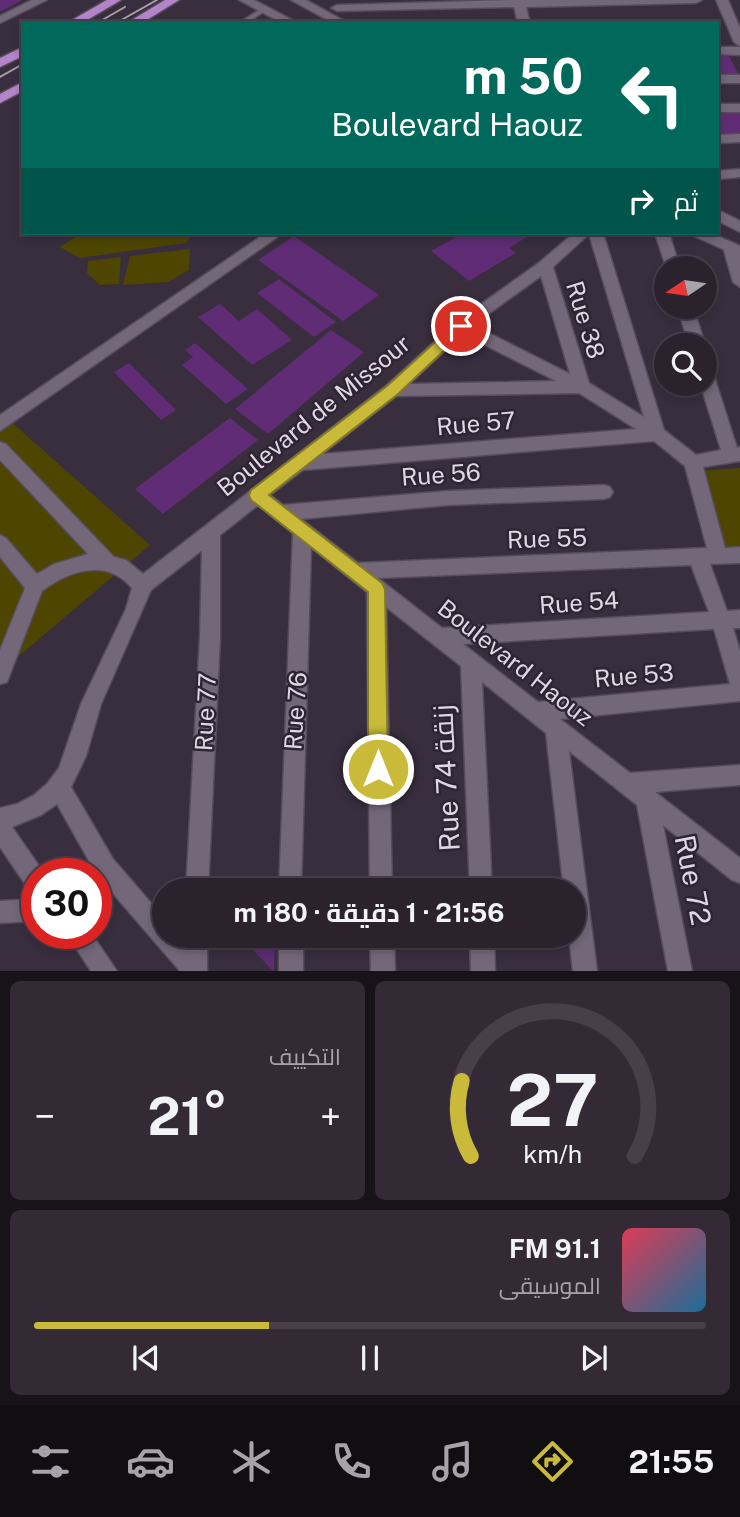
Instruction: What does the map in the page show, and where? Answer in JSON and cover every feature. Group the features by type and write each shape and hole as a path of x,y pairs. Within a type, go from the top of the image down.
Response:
{"main road":[{"path":"77,21 115,0"},
{"path":"136,21 173,0"},
{"path":"0,63 21,52"},
{"path":"0,99 21,87"}],"street":[{"path":"0,20 41,0"},
{"path":"245,0 288,21"},
{"path":"297,0 337,14 518,2 696,0"},
{"path":"722,0 736,26 740,42"},
{"path":"518,2 523,21"},
{"path":"719,51 740,51"},
{"path":"719,79 740,79"},
{"path":"719,108 740,108"},
{"path":"719,139 740,138"},
{"path":"719,174 740,173"},
{"path":"719,216 740,227"},
{"path":"0,424 273,235"},
{"name":"Boulevard de Missour","path":"142,586 393,390 461,326 545,266 581,235"},
{"path":"598,235 657,434"},
{"path":"663,235 669,256"},
{"path":"703,235 735,250 740,282"},
{"name":"Rue 38","path":"545,266 582,387"},
{"path":"461,326 582,387 657,434 693,462 708,558 731,619 740,684"},
{"path":"393,390 582,387"},
{"path":"693,462 735,454 714,396"},
{"name":"Rue 57","path":"299,463 657,434"},
{"path":"0,449 107,562"},
{"name":"Rue 56","path":"281,513 448,498 604,492"},
{"name":"Boulevard Haouz","path":"257,495 740,871"},
{"name":"Rue 76","path":"290,878 302,531"},
{"name":"Rue 77","path":"198,878 210,637 211,534"},
{"path":"0,543 36,586"},
{"name":"Rue 55","path":"356,571 740,555"},
{"path":"0,675 36,586 59,570 81,563 107,562 122,566 135,575 142,586 137,604 91,704 72,766 59,787 31,808 0,819"},
{"path":"376,589 381,878"},
{"name":"Rue 54","path":"441,637 731,619"},
{"name":"Rue 74 زنقة","path":"471,662 480,878"},
{"name":"Rue 53","path":"534,712 740,692"},
{"path":"556,729 585,971"},
{"path":"628,784 740,775"},
{"path":"59,787 105,867 152,921"},
{"name":"Rue 72","path":"647,799 680,971"},
{"path":"0,828 21,859"},
{"path":"0,912 21,911"},
{"path":"175,948 194,970"},
{"path":"194,970 195,948"},
{"path":"290,948 291,971"},
{"path":"382,948 383,971"},
{"path":"482,948 482,971"},
{"path":"89,949 105,971"}],"lane":[{"path":"245,21 264,9"}],"shaded area":[{"path":"78,235 190,237 186,243 79,258 60,247"},
{"path":"190,249 189,270 168,282 123,285 130,256"},
{"path":"121,257 119,284 100,285 87,273 88,261"},
{"path":"0,412 150,545 0,672"},
{"path":"740,468 740,550 721,550 698,471"}],"building":[{"path":"0,0 22,0 0,12"},
{"path":"719,54 728,54 739,75 719,76"},
{"path":"740,112 740,136 719,137 719,113"},
{"path":"459,235 527,237 509,248 516,253 469,281 431,251"},
{"path":"294,236 379,295 343,321 258,260"},
{"path":"279,279 336,322 314,337 257,293"},
{"path":"220,304 239,321 257,309 292,340 252,365 198,317"},
{"path":"331,330 364,352 268,434 235,409"},
{"path":"195,343 248,389 226,404 182,365 193,357 185,350"},
{"path":"129,363 176,410 161,420 114,372"},
{"path":"230,418 258,440 163,514 135,489"},
{"path":"251,948 275,948 273,971"}],"tram line":[{"path":"120,21 157,0"},
{"path":"100,21 125,7"},
{"path":"0,77 21,65"}],"route":[{"path":"378,769 376,589 257,495 393,390 461,326"}]}
